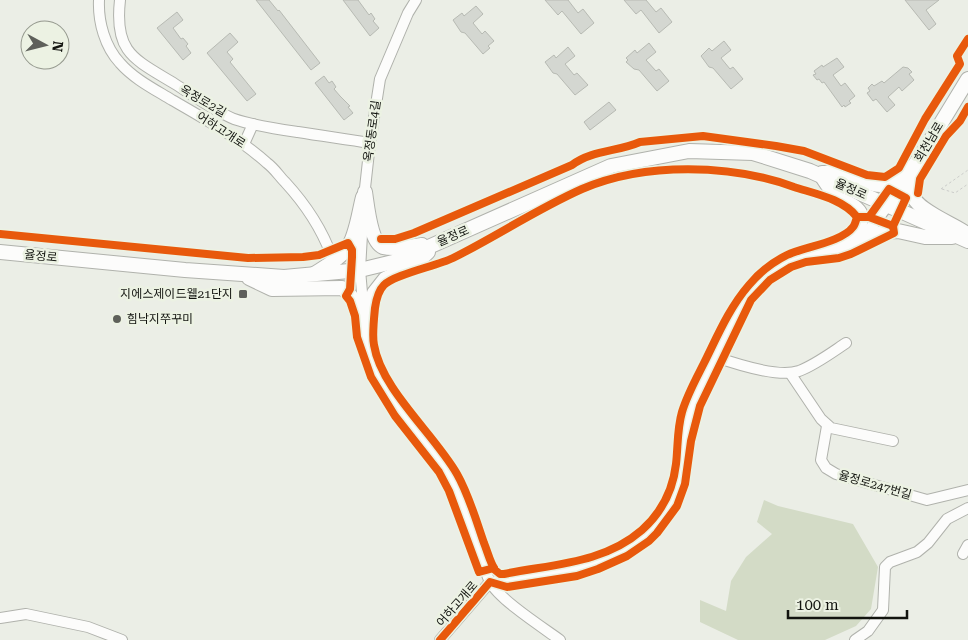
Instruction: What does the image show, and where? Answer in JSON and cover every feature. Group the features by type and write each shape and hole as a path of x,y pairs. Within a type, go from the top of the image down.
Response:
{"main road":[{"name":"회천남로","path":"888,205 926,148 968,79"},
{"path":"817,174 841,173 878,185 888,184 897,179 906,164 926,148"},
{"path":"818,252 835,252 851,248 884,232 898,231 925,237 965,238 960,228 926,210 913,200 912,191 926,148"},
{"name":"율정로","path":"0,252 284,277 312,276 335,267 360,270 397,261 611,166 690,151 754,153 817,174 965,238"},
{"path":"364,192 370,223 378,243 383,246 409,247 438,242"},
{"path":"335,267 352,238 364,192"},
{"path":"368,350 371,304 374,293 385,279 415,264 438,242"},
{"path":"241,274 272,289 342,288 349,292 355,302 368,350"}],"street":[{"name":"어하고개로","path":"99,0 100,18 106,43 111,53 128,72 244,144 269,164 315,219 328,244 335,267"},
{"name":"옥정로2길","path":"120,0 118,20 121,38 125,46 138,60 219,112 236,119 274,129 370,143"},
{"name":"옥정동로4길","path":"360,270 364,192 380,79 408,13 416,0"},
{"path":"244,144 253,124"},
{"path":"817,174 831,192 859,208 862,217 857,231 818,252"},
{"path":"490,582 593,564 630,547 651,531 664,516 676,490 681,472 684,434 688,414 738,313 756,285 783,264 848,244 863,235 888,205"},
{"name":"어하고개로","path":"360,270 368,350 381,384 403,416 439,459 456,490 490,582 510,604 560,640"},
{"path":"716,357 746,367 790,373 808,366 846,344"},
{"path":"790,373 821,419 830,428 892,440"},
{"name":"율정로247번길","path":"827,426 820,460 826,468 836,474 927,500 968,490"},
{"path":"855,640 868,631 883,610 885,567 890,562 916,552 928,543 947,520 968,508"},
{"name":"어하고개로","path":"440,640 490,582"},
{"path":"0,618 26,614 88,627 122,640"}],"path":[{"path":"968,170 941,189 955,193 968,184"}],"green space":[{"path":"764,500 778,506 853,524 878,567 871,609 856,626 825,640 738,640 700,622 700,600 726,611 731,581 746,557 772,534 757,522"}],"building":[{"path":"256,0 269,0 320,63 311,70"},
{"path":"343,0 358,0 369,15 371,13 375,19 373,21 379,28 370,36"},
{"path":"545,0 568,0 578,13 583,9 594,23 581,34 562,11 558,15"},
{"path":"624,0 646,0 656,12 661,8 672,22 659,33 641,10 636,14"},
{"path":"905,0 939,0 926,10 936,24 929,30"},
{"path":"476,6 483,14 473,23 482,34 485,31 494,41 483,54 465,33 461,32 453,20 462,13 464,16"},
{"path":"177,12 183,20 173,28 181,39 183,38 188,44 186,46 191,53 183,60 157,28"},
{"path":"230,33 238,42 227,52 233,59 230,62 256,94 247,101 207,53"},
{"path":"724,41 731,50 721,58 730,69 733,67 743,79 731,89 701,56 709,48 712,51"},
{"path":"649,43 656,52 646,60 656,71 659,69 669,81 657,91 639,70 634,69 626,62 628,60 626,58 635,50 637,53"},
{"path":"568,47 575,56 565,64 574,75 577,73 588,85 575,95 545,62 554,55 556,58"},
{"path":"837,58 844,67 833,75 841,86 845,83 855,96 849,101 851,103 845,107 844,105 842,107 824,82 822,83 819,79 817,80 813,75 816,74 814,71 822,65 823,67"},
{"path":"903,67 908,68 912,72 909,74 914,80 902,91 899,87 888,97 895,105 887,112 876,99 873,101 867,93 870,91 868,88 872,84 874,86 882,81 884,83"},
{"path":"324,76 329,83 332,81 336,87 334,89 350,106 348,107 353,113 344,120 315,83"},
{"path":"609,102 616,110 590,130 584,122"}],"cycle path":[{"path":"381,239 395,239 414,233 572,165 588,156 640,142 703,136 776,146 804,151 867,175 885,177 899,168 925,119 960,64 957,56 968,39"},
{"path":"918,193 920,179 946,136 960,121 968,107"},
{"path":"857,217 837,201 769,179 716,170 660,170 607,180 582,189 453,258 397,277 384,285 377,299 373,332 373,341 379,362 397,395 457,474 469,499 495,570 500,574 504,574 576,561 611,550 642,530 660,509 669,492 676,464 679,425 686,399 735,303 766,268 794,252 840,237 853,227 857,217 869,217 893,226 906,198 889,189 869,217"},
{"path":"440,640 490,582 507,587 577,576 627,556 649,541 677,506 685,484 691,441 700,406 751,300 770,280 791,267 806,262 839,258 851,254 894,233 893,226"},
{"path":"0,234 248,258 319,255 348,243 352,250 352,257 350,289 346,296 350,301 355,316 357,337 371,377 395,416 439,472 449,491 479,572 494,568"}],"place":[{"name":"지에스제이드웰21단지","path":"243,294"},
{"name":"힘낙지쭈꾸미","path":"117,319"}]}
